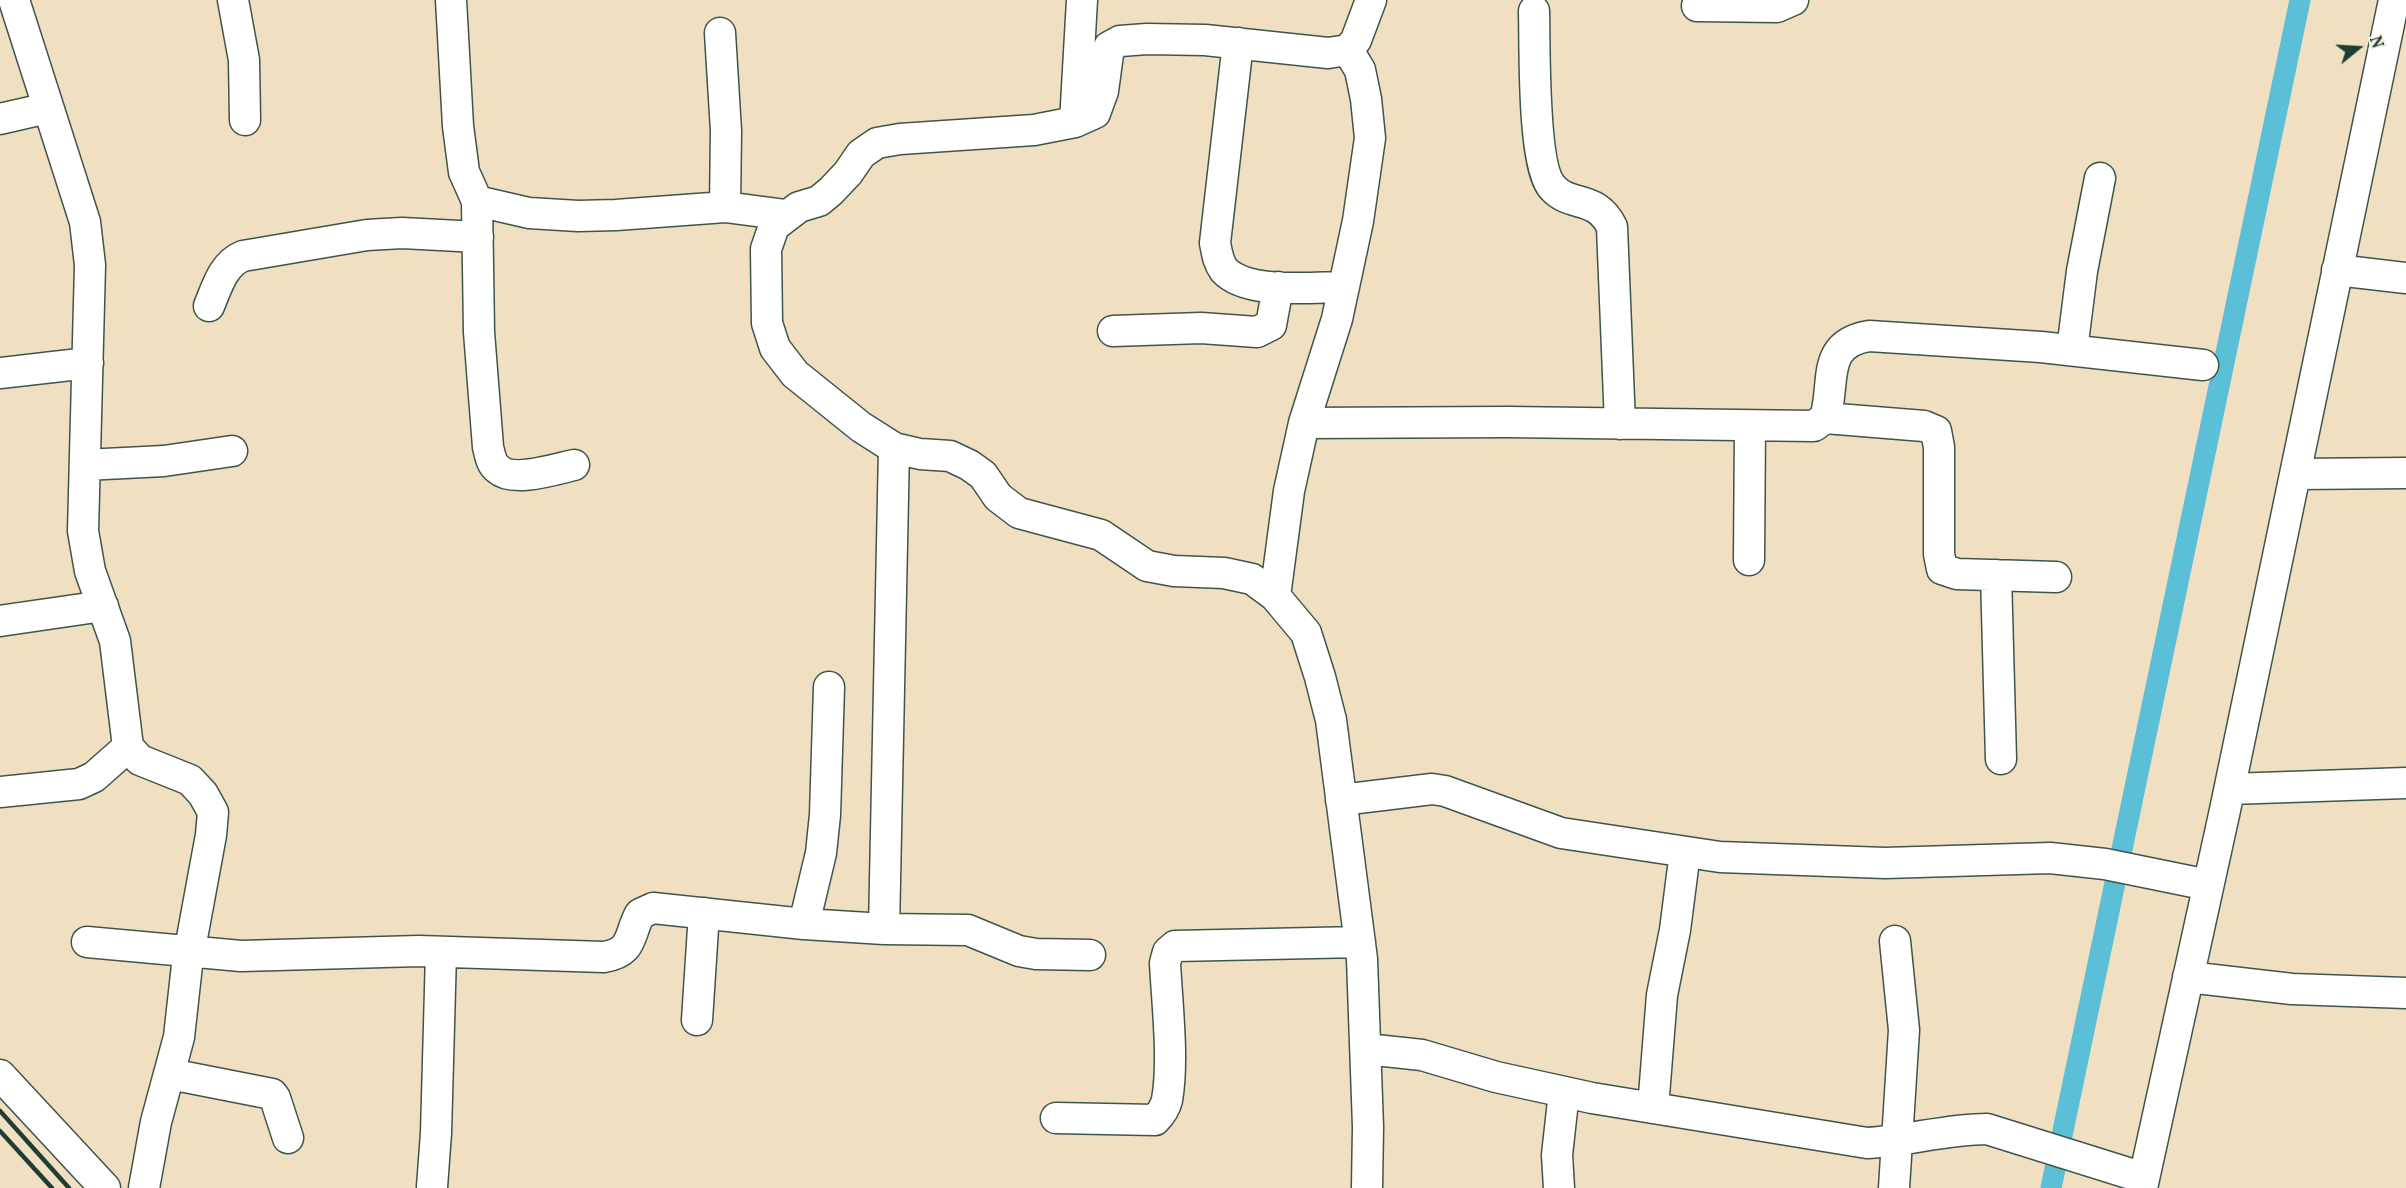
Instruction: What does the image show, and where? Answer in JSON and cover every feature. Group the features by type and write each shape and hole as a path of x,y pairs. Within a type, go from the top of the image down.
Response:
{"street":[{"path":"14,0 85,222 90,265 83,531 90,571 115,641 128,747 140,760 190,780 203,794 213,812 189,951 179,1037 156,1122 144,1188"},
{"path":"233,0 244,60 245,120"},
{"path":"451,0 464,172 477,201 479,332 491,460 498,470 517,476 574,465"},
{"path":"1075,122 1082,0"},
{"path":"1366,1188 1368,1127 1360,942 1331,720 1306,633 1275,596 1251,579 1224,573 1174,571 1147,566 1101,535 1018,513 998,497 982,475 969,465 950,456 920,454 894,448 861,427 795,374 775,348 767,323 766,249 774,226 799,207 819,201 848,173 861,153 877,143 900,139 1034,130 1075,122 1095,113 1100,104 1109,47 1120,41 1147,39 1238,43 1328,53 1348,50 1356,40 1371,0"},
{"path":"1696,6 1777,7 1793,0"},
{"path":"1366,1049 1422,1055 1496,1077 1564,1092 1867,1143 1897,1141 1964,1129 1987,1129 2136,1179 2188,977 2196,882 2230,789 2394,0"},
{"path":"1534,11 1537,122 1548,183 1555,191 1598,207 1606,215 1612,227 1620,424"},
{"path":"720,33 726,131 725,207"},
{"path":"1238,43 1215,243 1218,258 1224,269 1234,278 1260,286 1344,287"},
{"path":"1275,596 1288,491 1304,423 1337,319 1358,221 1370,138 1360,70 1348,50"},
{"path":"0,118 48,108"},
{"path":"2072,350 2082,271 2100,178"},
{"path":"477,201 529,213 578,216 616,216 725,207 786,215"},
{"path":"209,306 225,269 232,260 243,256 367,235 402,233 478,237"},
{"path":"2337,270 2406,278"},
{"path":"1113,331 1201,328 1257,332 1271,325 1278,287"},
{"path":"1825,418 1834,359 1839,349 1845,343 1869,336 2072,350 2203,365"},
{"path":"0,373 88,363"},
{"path":"1304,423 1508,422 1814,426 1825,418 1924,426 1936,431 1939,447 1939,555 1942,570 1957,574 2056,577"},
{"path":"1749,560 1750,426"},
{"path":"884,929 894,448"},
{"path":"85,465 164,461 232,452"},
{"path":"2296,474 2406,473"},
{"path":"1996,575 2001,759"},
{"path":"0,621 103,606"},
{"path":"804,924 821,854 825,815 829,687"},
{"path":"0,792 79,784 94,777 128,747"},
{"path":"2230,789 2406,783"},
{"path":"1341,800 1432,789 1445,791 1561,833 1720,857 1885,863 2050,858 2105,864 2196,882"},
{"path":"1653,1108 1662,995 1675,930 1685,852"},
{"path":"87,942 241,956 441,952 604,957 616,955 625,950 640,914 653,908 804,924 884,929 968,930 1019,951 1090,956"},
{"path":"697,1020 704,913"},
{"path":"1894,1188 1904,1030 1895,941"},
{"path":"1056,1118 1155,1120 1161,1113 1167,1101 1169,1066 1165,963 1168,952 1175,946 1360,942"},
{"path":"432,1187 436,1133 441,952"},
{"path":"2188,977 2292,989 2406,993"},
{"path":"170,1074 272,1094 288,1138"},
{"path":"0,1075 105,1188"},
{"path":"1559,1188 1557,1155 1564,1092"}],"waterway":[{"path":"2051,1188 2300,0"}],"railway":[{"path":"0,1111 69,1188"},
{"path":"0,1131 52,1188"}]}
